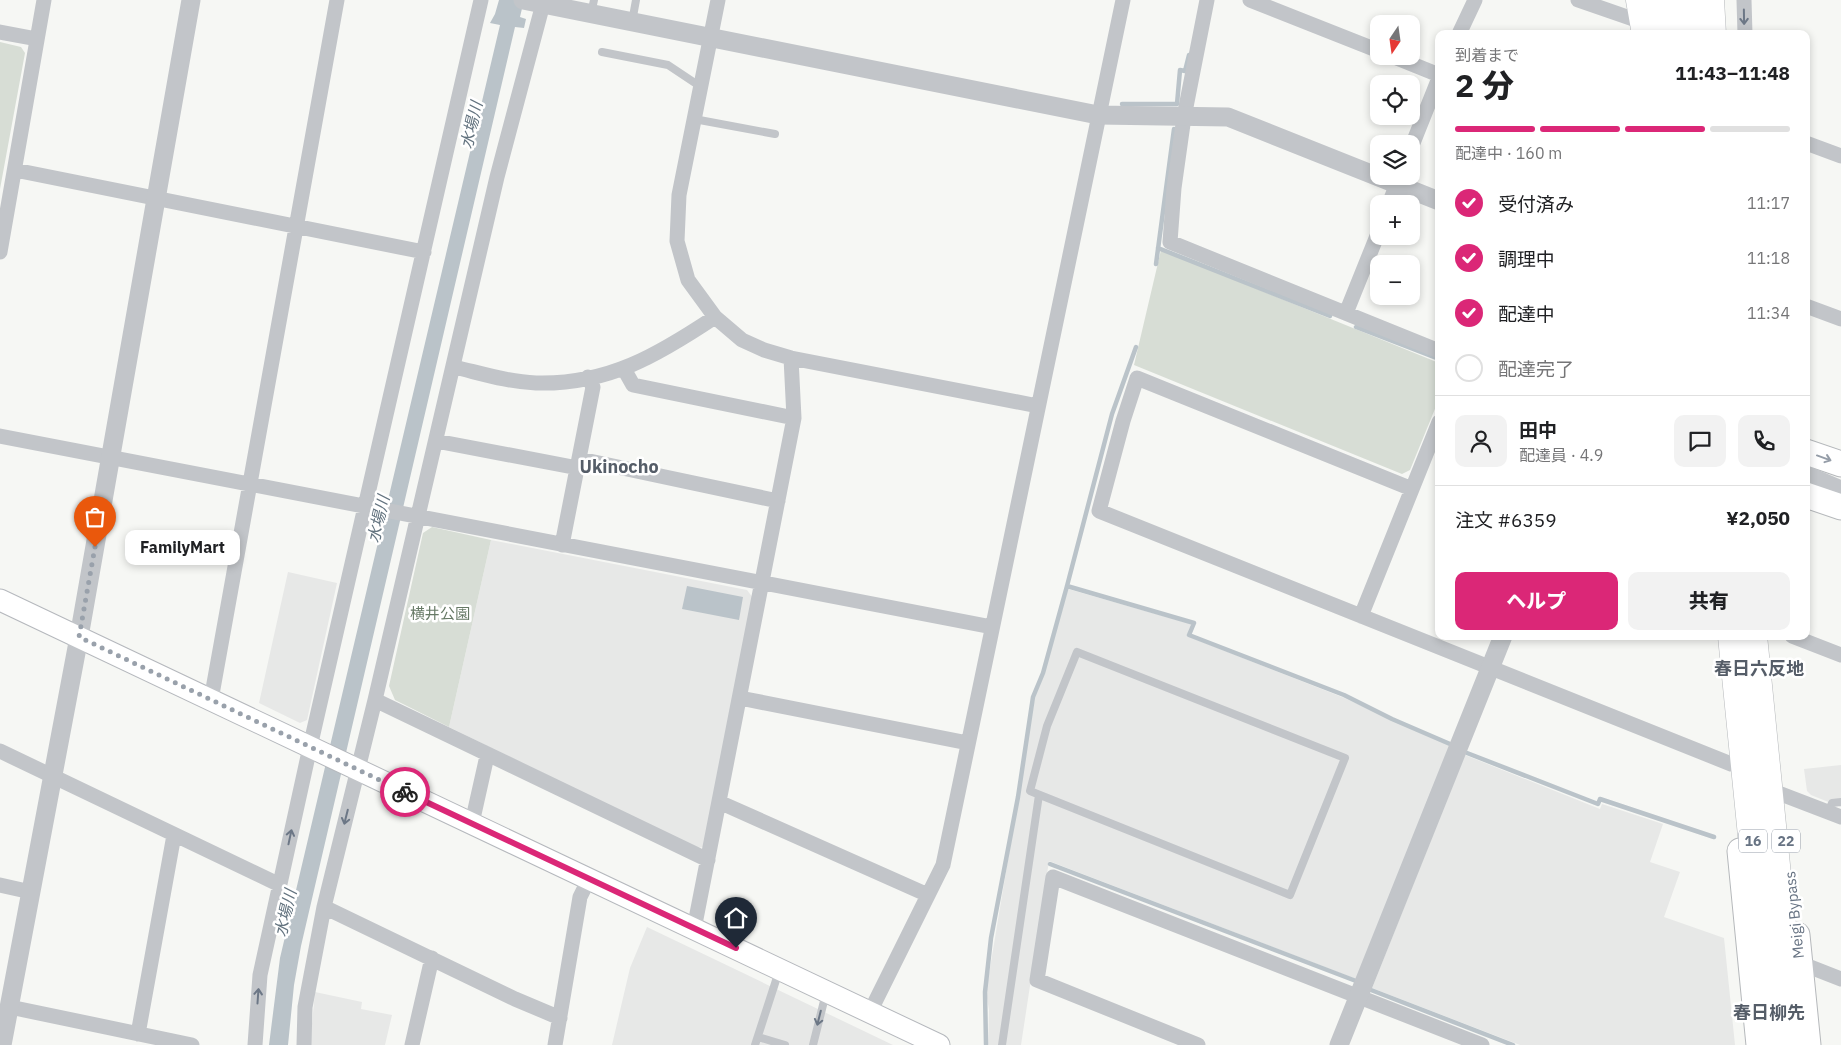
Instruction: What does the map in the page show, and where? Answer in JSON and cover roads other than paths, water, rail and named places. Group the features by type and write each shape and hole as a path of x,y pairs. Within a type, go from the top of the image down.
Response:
{"highway":[{"path":"1667,0 1670,30"},
{"path":"1689,0 1692,30"},
{"path":"1694,0 1697,30"},
{"path":"1710,0 1712,30"},
{"path":"1810,453 1841,464"},
{"path":"1810,496 1841,507"},
{"path":"1720,640 1759,1045"},
{"name":"16","path":"1732,640 1773,1045"},
{"name":"16","path":"1754,640 1794,1045"},
{"name":"Meigi Bypass","path":"1765,640 1808,1045"}],"main road":[{"path":"0,600 940,1045"}],"street":[{"path":"0,252 44,0"},
{"path":"2,1045 5,1006 31,892 79,637 191,0"},
{"path":"211,700 337,0"},
{"path":"255,1045 260,975 369,508 481,0"},
{"path":"718,0 679,195 677,241 688,280 715,317 742,340 764,350 791,358 1038,406"},
{"path":"870,1012 943,865 1123,0"},
{"path":"1207,0 1184,117 1174,188 1170,242 1435,349"},
{"path":"1250,0 1370,47"},
{"path":"1461,30 1475,0"},
{"path":"1578,0 1639,22"},
{"path":"1630,0 1639,22"},
{"path":"1744,0 1745,30"},
{"path":"304,1045 305,1007 352,767 375,700 415,517 436,442 498,177 536,2 593,7 632,22 1098,115 1228,117 1370,169"},
{"path":"0,32 37,39"},
{"path":"1413,65 1435,74"},
{"path":"1416,135 1435,86"},
{"path":"1810,144 1841,156"},
{"path":"15,170 424,252"},
{"path":"1409,185 1435,199"},
{"path":"1346,314 1373,245"},
{"path":"1810,307 1841,319"},
{"path":"454,367 498,378 536,383 588,377 624,369 670,347 715,317"},
{"path":"694,929 794,418 791,358"},
{"path":"624,369 633,385 794,418"},
{"path":"562,545 592,387 588,377"},
{"path":"1412,489 1137,378 1098,511 1731,764"},
{"path":"1361,616 1435,432"},
{"path":"0,436 992,627"},
{"path":"436,442 579,463 778,501"},
{"path":"1810,477 1841,490"},
{"path":"1340,1045 1501,640"},
{"path":"1802,640 1841,655"},
{"path":"740,698 968,743"},
{"path":"375,700 487,756 708,860"},
{"path":"0,751 280,885"},
{"path":"472,823 487,756"},
{"path":"1782,794 1835,814"},
{"path":"719,802 928,895"},
{"path":"138,1034 174,835"},
{"path":"1198,1045 1037,980 1053,877 1482,1045"},
{"path":"555,1045 580,897 589,879"},
{"path":"0,885 31,892"},
{"path":"324,906 560,1018"},
{"path":"412,1045 432,958"},
{"path":"1800,963 1841,979"},
{"path":"5,1006 192,1045"}],"lane":[{"path":"632,22 636,0"},
{"path":"602,52 668,65 701,87"},
{"path":"694,119 775,134"},
{"path":"1077,652 1345,758 1290,895 1039,795 1030,791 1047,726 1077,652"},
{"path":"1002,1045 1039,795"},
{"path":"1835,814 1832,803 1841,802"},
{"path":"780,969 757,1041 785,1045"},
{"path":"813,1045 826,991"}],"waterway":[{"path":"1122,104 1177,104 1180,70 1185,71 1189,55"},
{"path":"1156,264 1174,129"},
{"path":"1158,248 1330,316"},
{"path":"1356,327 1435,357"},
{"path":"986,1044 985,992 991,938 1018,797 1033,697 1043,673 1112,414 1136,347"},
{"path":"1067,586 1194,623 1189,635 1344,695 1392,719 1450,744"},
{"path":"1467,753 1598,804 1600,799 1714,837"},
{"path":"1050,864 1356,981"},
{"path":"1371,990 1513,1045"}],"place":[{"name":"FamilyMart","path":"95,547"}],"district":[{"name":"Ukinocho","path":"619,466"},
{"name":"春日六反地","path":"1759,668"},
{"name":"春日柳先","path":"1769,1012"}],"water label":[{"name":"水場川","path":"471,125"},
{"name":"水場川","path":"378,519"},
{"name":"水場川","path":"285,913"}],"park label":[{"name":"横井公園","path":"440,613"}]}
